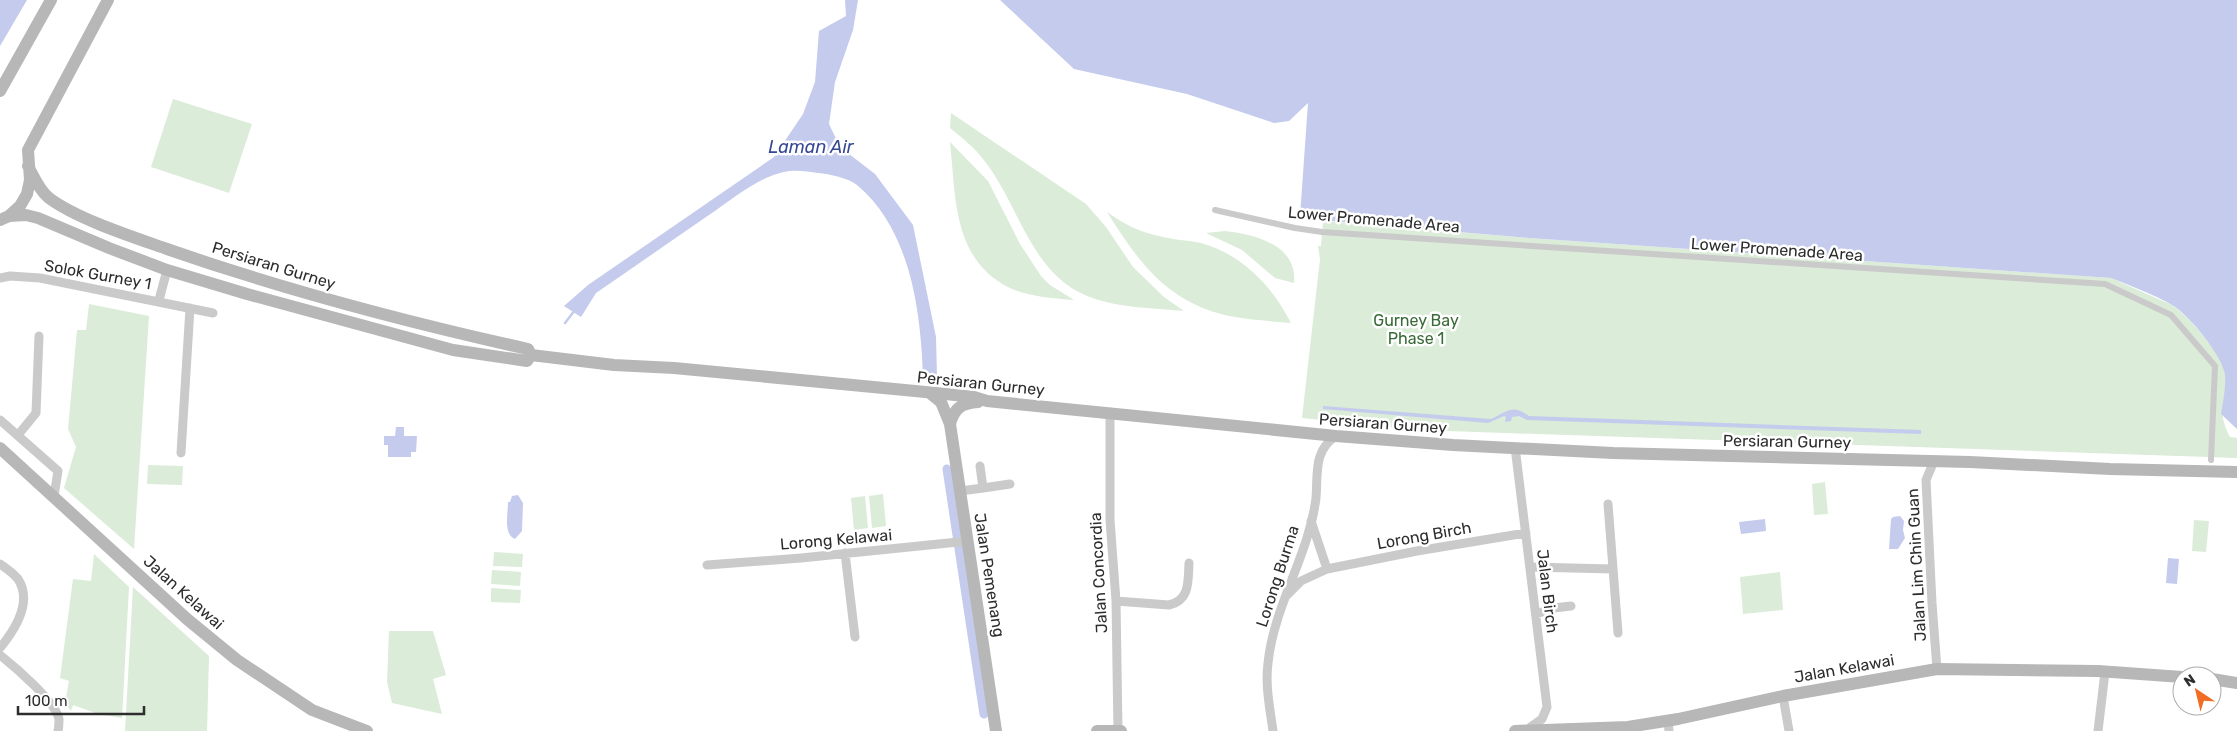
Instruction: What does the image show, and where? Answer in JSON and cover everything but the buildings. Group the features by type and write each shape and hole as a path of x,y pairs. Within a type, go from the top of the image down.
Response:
{"main road":[{"path":"0,91 52,0"},
{"path":"5,218 20,206 27,194 30,180 28,150 108,0"},
{"name":"Persiaran Gurney","path":"28,166 40,189 48,197 70,210 130,236 245,276 457,333 528,349 531,355"},
{"name":"Persiaran Gurney","path":"5,218 26,215 38,218 167,270 298,309 453,350 526,361 531,355"},
{"path":"453,350 457,333"},
{"name":"Persiaran Gurney","path":"531,355 579,362 674,368 974,397 987,401 1336,436 1613,453 1934,461 2110,469 2237,472"},
{"name":"Jalan Pemenang","path":"930,394 941,402 950,424 960,491 960,542 996,731"},
{"path":"950,424 954,412 959,407 968,403 987,401"},
{"name":"Jalan Kelawai","path":"0,448 187,619 237,660 312,710 367,731"},
{"name":"Jalan Kelawai","path":"1521,730 1669,726 1783,696 1937,669 2105,672 2172,676"},
{"path":"2222,679 2237,680"},
{"path":"1097,731 1119,731"}],"street":[{"name":"Lower Promenade Area","path":"1215,210 1295,228 1322,232 2105,284 2171,315 2215,366 2211,460"},
{"path":"159,300 167,270"},
{"name":"Solok Gurney 1","path":"0,278 10,276 40,278 213,312"},
{"path":"182,453 190,308"},
{"path":"18,436 36,413 39,336"},
{"name":"Jalan Concordia","path":"1110,413 1110,520 1116,601 1119,731"},
{"path":"0,420 58,471 54,496"},
{"name":"Lorong Burma","path":"1273,731 1267,679 1271,642 1311,521 1320,453 1327,442 1336,436"},
{"name":"Jalan Birch","path":"1515,448 1547,706 1542,719 1521,730"},
{"name":"Jalan Lim Chin Guan","path":"1934,461 1926,480 1937,669"},
{"path":"980,466 983,488"},
{"path":"960,491 1010,484"},
{"path":"1608,504 1618,633"},
{"path":"1311,521 1327,569"},
{"name":"Lorong Birch","path":"1285,597 1301,581 1327,569 1417,550 1526,533"},
{"name":"Lorong Kelawai","path":"707,565 960,542"},
{"path":"845,553 855,637"},
{"path":"1116,601 1169,605 1177,603 1188,588 1189,563"},
{"path":"0,564 18,579 21,584 22,598 17,624 0,648"},
{"path":"1530,567 1613,569"},
{"path":"1536,614 1554,608 1571,606"},
{"path":"0,655 37,689 56,712 59,720 58,731"},
{"path":"2098,731 2105,672"},
{"path":"1783,696 1788,731"}],"green space":[{"path":"173,99 252,124 229,193 151,167"},
{"path":"951,113 1086,204 1106,227 1133,267 1164,297 1184,311 1110,303 1087,296 1067,285 1051,271 1038,254 983,159 972,146 950,128"},
{"path":"950,142 988,181 1020,244 1041,276 1050,285 1074,300 1034,295 1010,288 991,276 977,261 967,244 960,225 956,205"},
{"path":"1107,212 1138,230 1201,243 1230,255 1255,274 1265,285 1291,323 1229,316 1207,310 1188,301 1157,278 1143,264"},
{"name":"Gurney Bay Phase 1","path":"1323,221 1529,238 2111,278 2172,305 2195,326 2212,346 2223,366 2225,374 2223,419 2230,437 2237,438 2237,458 1448,431 1407,429 1302,418 1320,259 1318,246 1321,246"},
{"path":"1225,231 1261,239 1282,251 1289,259 1293,270 1294,283 1275,278 1242,250 1206,233"},
{"path":"89,304 149,316 134,549 64,488 76,447 68,429 77,330 86,330"},
{"path":"148,465 183,466 182,485 147,484"},
{"path":"1825,482 1828,514 1814,515 1812,484"},
{"path":"883,494 886,526 872,528 869,496"},
{"path":"865,496 868,528 854,530 851,498"},
{"path":"2194,520 2209,521 2206,552 2192,551"},
{"path":"494,552 523,554 522,567 493,566"},
{"path":"94,554 129,587 122,718 98,714 73,705 71,711 65,703 69,681 60,678 73,579 91,581"},
{"path":"492,570 521,572 520,586 491,584"},
{"path":"1780,572 1783,610 1743,614 1740,577"},
{"path":"133,587 209,656 207,731 125,731"},
{"path":"491,588 521,590 520,603 491,602"},
{"path":"389,631 433,631 446,675 433,679 442,714 392,703 387,682"}],"water":[{"path":"0,0 27,0 0,46"},
{"name":"Laman Air","path":"845,0 858,0 853,30 835,82 829,124 840,147 875,174 913,225 936,337 937,378 923,377 922,352 915,300 901,249 890,225 875,204 857,185 844,178 828,174 789,171 762,180 743,191 596,293 581,317 564,306 588,285 774,157 803,114 815,82 819,31 846,16"},
{"path":"1000,0 2237,0 2237,429 2221,414 2225,390 2225,375 2218,357 2204,336 2187,317 2172,305 2111,278 1529,238 1318,220 1300,216 1308,103 1289,121 1274,123 1187,94 1074,69"},
{"path":"1323,406 1491,419 1506,411 1518,410 1529,416 1921,430 1921,434 1527,420 1519,416 1512,417 1511,421 1505,422 1506,417 1504,416 1488,423 1323,409"},
{"path":"396,427 404,427 404,436 417,436 416,452 411,452 411,457 388,457 388,445 384,445 384,436 395,436"},
{"path":"518,495 523,503 522,531 515,539 509,533 508,528 508,502 510,502 512,496"},
{"path":"1900,516 1904,521 1903,530 1905,538 1898,549 1889,549 1891,519"},
{"path":"1765,519 1766,531 1741,534 1739,522"},
{"path":"2168,558 2179,559 2177,584 2166,583"}],"waterway":[{"path":"565,323 575,310"},
{"path":"947,469 984,714"}]}
